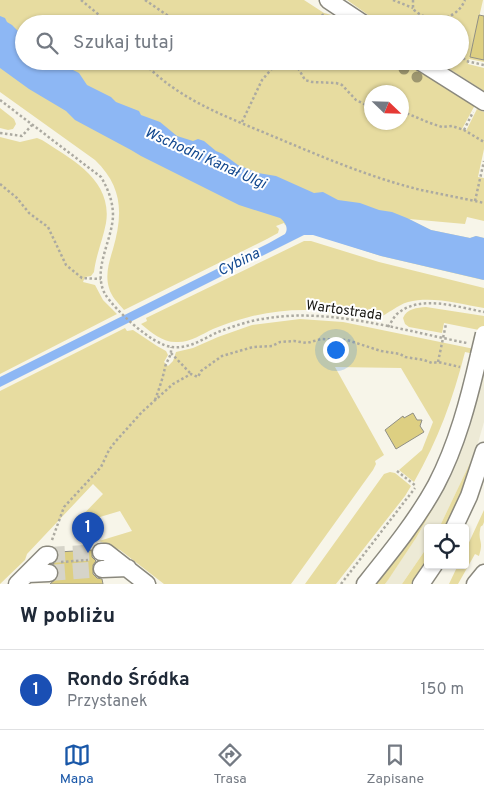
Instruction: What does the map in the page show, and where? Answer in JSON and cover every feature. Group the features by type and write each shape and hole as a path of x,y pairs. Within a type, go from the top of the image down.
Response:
{"street":[{"path":"328,0 350,15"},
{"path":"433,70 484,102"},
{"path":"365,584 436,486 459,430 484,334"},
{"path":"456,524 469,496 484,451"},
{"path":"101,552 106,552 147,584"},
{"path":"22,579 49,561"},
{"path":"105,569 128,568"},
{"path":"421,584 432,569"},
{"path":"428,584 434,569"},
{"path":"475,584 484,573"}],"path":[{"path":"80,0 99,15"},
{"path":"145,0 167,15"},
{"path":"393,0 413,8 419,15"},
{"path":"413,0 413,8"},
{"path":"452,15 463,6 465,0"},
{"path":"469,62 484,65"},
{"path":"152,70 174,90 205,107 345,166 416,188 484,203"},
{"path":"242,123 262,80 271,70"},
{"path":"299,70 304,80 336,82 342,85 356,100 364,104"},
{"path":"0,100 89,166 101,177 108,189 112,202 113,217 101,268 104,292 137,327 159,343 171,347 164,377 155,401"},
{"path":"409,114 436,125 452,126 464,130 484,142"},
{"path":"464,130 472,115"},
{"path":"0,133 22,136 32,124"},
{"path":"475,201 484,161"},
{"path":"0,184 29,213 48,227 66,264 82,278 101,279"},
{"path":"388,327 395,315 408,306 424,303 484,312"},
{"name":"Wartostrada","path":"171,347 191,345 216,333 251,321 288,315 333,317 463,343"},
{"path":"438,362 446,324"},
{"path":"171,353 191,374 198,377 202,371 222,356 253,347 272,346 280,342 294,341 307,343 321,339 347,340 405,357 457,366"},
{"path":"105,569 104,559 49,561 64,507 101,467 109,450 142,412 173,384 191,374"},
{"path":"397,471 416,486"},
{"path":"341,584 421,479"}],"shaded area":[{"path":"0,0 304,0 324,13 332,15 15,15 15,70 421,70 475,105 462,129 466,131 477,109 484,112 484,149 478,177 484,178 484,221 467,217 465,224 409,219 431,230 470,238 476,236 484,238 483,280 381,256 285,225 284,223 276,226 279,229 278,233 267,239 124,310 111,294 107,278 119,213 116,191 104,170 95,160 0,92"},
{"path":"347,0 483,0 470,57 484,60 484,62 469,59 469,15 368,15"},
{"path":"469,64 484,68 484,91 451,70 469,70"},
{"path":"0,108 14,119 16,124 13,129 0,128"},
{"path":"0,137 20,142 37,138 42,140 77,163 88,172 96,183 103,195 106,208 106,223 94,272 91,276 85,277 83,282 95,285 103,300 117,314 0,374"},
{"path":"304,241 311,241 379,262 484,288 484,308 446,301 417,300 403,304 375,319 322,311 280,311 240,319 183,342 167,341 141,324 147,321 146,318"},
{"path":"426,307 484,316 484,331 444,323 442,333 409,327 405,324 403,318 407,312"},
{"path":"300,319 343,322 484,351 484,356 465,352 444,419 414,482 399,470 422,450 433,422 401,368 335,367 384,455 375,461 376,464 373,470 291,584 164,584 120,550 99,541 132,531 120,511 73,525 103,494 93,484 27,554 25,560 0,584 0,391 125,328 127,331 133,330 166,351 168,355 164,362 168,366 173,361 176,352 193,348 218,337 252,325"},
{"path":"484,367 484,422 472,464 470,463 441,524 424,524 441,495 455,460"},
{"path":"470,463 472,464 448,524 441,524"},
{"path":"395,473 411,486 405,496 336,584 305,584 384,474"},
{"path":"433,504 435,505 416,538 385,584 375,584"},
{"path":"484,510 484,522 480,530 481,547 479,556 475,554 469,565 469,542"},
{"path":"424,524 424,552 402,584 385,584"},
{"path":"424,552 424,566 411,584 402,584"},
{"path":"456,569 466,569 458,584 449,584"}],"water":[{"path":"0,16 5,18 15,28 15,70 73,70 79,73 87,85 111,97 116,102 160,122 177,136 193,141 198,139 204,141 238,165 258,173 276,176 314,193 323,192 338,200 360,203 379,210 392,212 431,230 470,238 476,236 484,238 484,280 381,256 313,235 304,235 0,387 0,377 269,243 285,234 287,230 285,223 280,218 239,205 141,156 75,120 66,111 29,89 0,68"}],"building":[{"path":"479,15 484,16 484,60 470,57"},
{"path":"413,413 417,420 422,420 420,426 424,432 396,449 385,430 403,416 404,418"},
{"path":"92,550 92,557 96,561 93,565 93,574 97,578 102,579 103,584 50,584 58,577 58,568 53,564 58,560 58,552"}],"tunnel":[{"path":"49,555 101,552"},
{"path":"49,573 102,569"}],"place":[{"name":"Rondo Śródka","path":"88,553"}],"water label":[{"name":"Wschodni Kanał Ulgi","path":"205,159"},
{"name":"Cybina","path":"239,263"}]}
